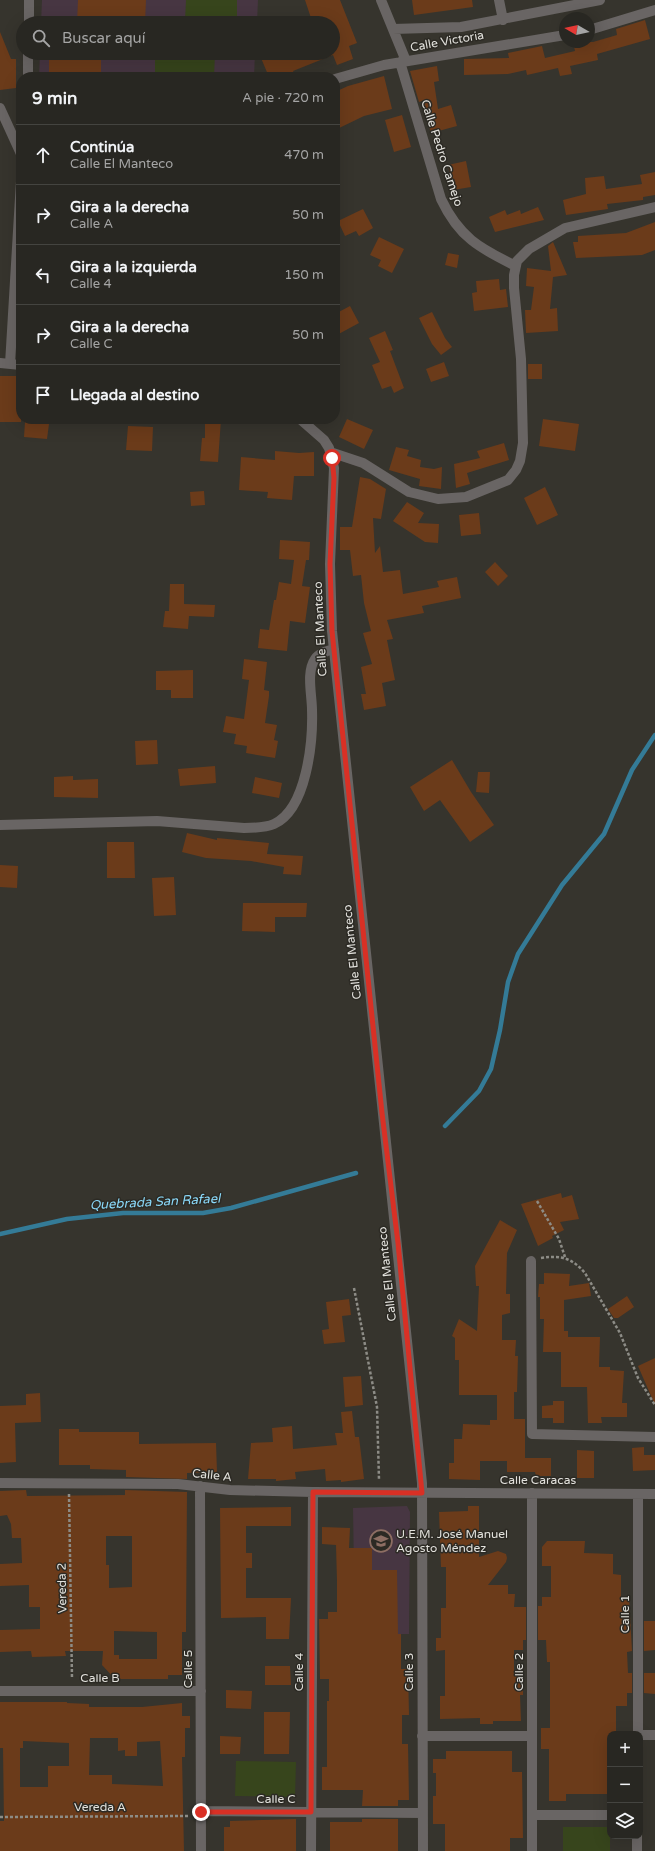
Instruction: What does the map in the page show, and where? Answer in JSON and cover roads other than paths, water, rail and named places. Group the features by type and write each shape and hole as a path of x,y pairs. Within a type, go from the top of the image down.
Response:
{"street":[{"path":"29,0 29,16"},
{"name":"Calle Pedro Camejo","path":"381,0 393,30 403,62 441,199 450,217 460,231 474,244 516,266"},
{"path":"499,0 503,20"},
{"path":"393,30 461,28 600,0"},
{"path":"595,28 655,10"},
{"name":"Calle Victoria","path":"340,77 366,69 403,62 559,36"},
{"path":"28,60 28,72"},
{"path":"0,108 16,143"},
{"path":"330,452 363,463 409,492 438,499 453,499 477,494 502,483 512,475 520,461 523,443 523,390 514,288 516,266 521,256 529,249 557,232 576,225 655,207"},
{"path":"16,256 5,364 16,365"},
{"name":"Calle El Manteco","path":"306,424 324,440 330,452 334,478 330,564 334,649 382,1113 398,1243 422,1493"},
{"path":"0,825 157,821 257,828 274,824 282,819 297,798 304,784 308,767 312,712 312,665 317,656 334,649"},
{"path":"531,1261 532,1434 655,1437"},
{"name":"Calle A","path":"0,1483 178,1484 230,1490 422,1493"},
{"name":"Calle 5","path":"200,1486 201,1851"},
{"name":"Calle 4","path":"311,1851 313,1492"},
{"name":"Calle Caracas","path":"422,1493 655,1494"},
{"name":"Calle 3","path":"422,1493 423,1851"},
{"name":"Calle 2","path":"532,1493 532,1851"},
{"name":"Calle 1","path":"638,1494 639,1731"},
{"name":"Calle B","path":"0,1691 201,1691"},
{"path":"643,1735 655,1735"},
{"path":"422,1736 532,1736"},
{"name":"Calle C","path":"201,1814 311,1812 422,1813"},
{"path":"532,1815 607,1815"},
{"path":"637,1839 637,1851"}],"waterway":[{"name":"Quebrada San Rafael","path":"445,1126 479,1091 491,1069 500,1030 508,982 518,954 562,885 604,834 632,770 655,735"},
{"name":"Quebrada San Rafael","path":"0,1234 67,1219 123,1213 203,1213 231,1208 356,1173"}],"place":[{"name":"U.E.M. José Manuel Agosto Méndez","path":"381,1541"}]}
